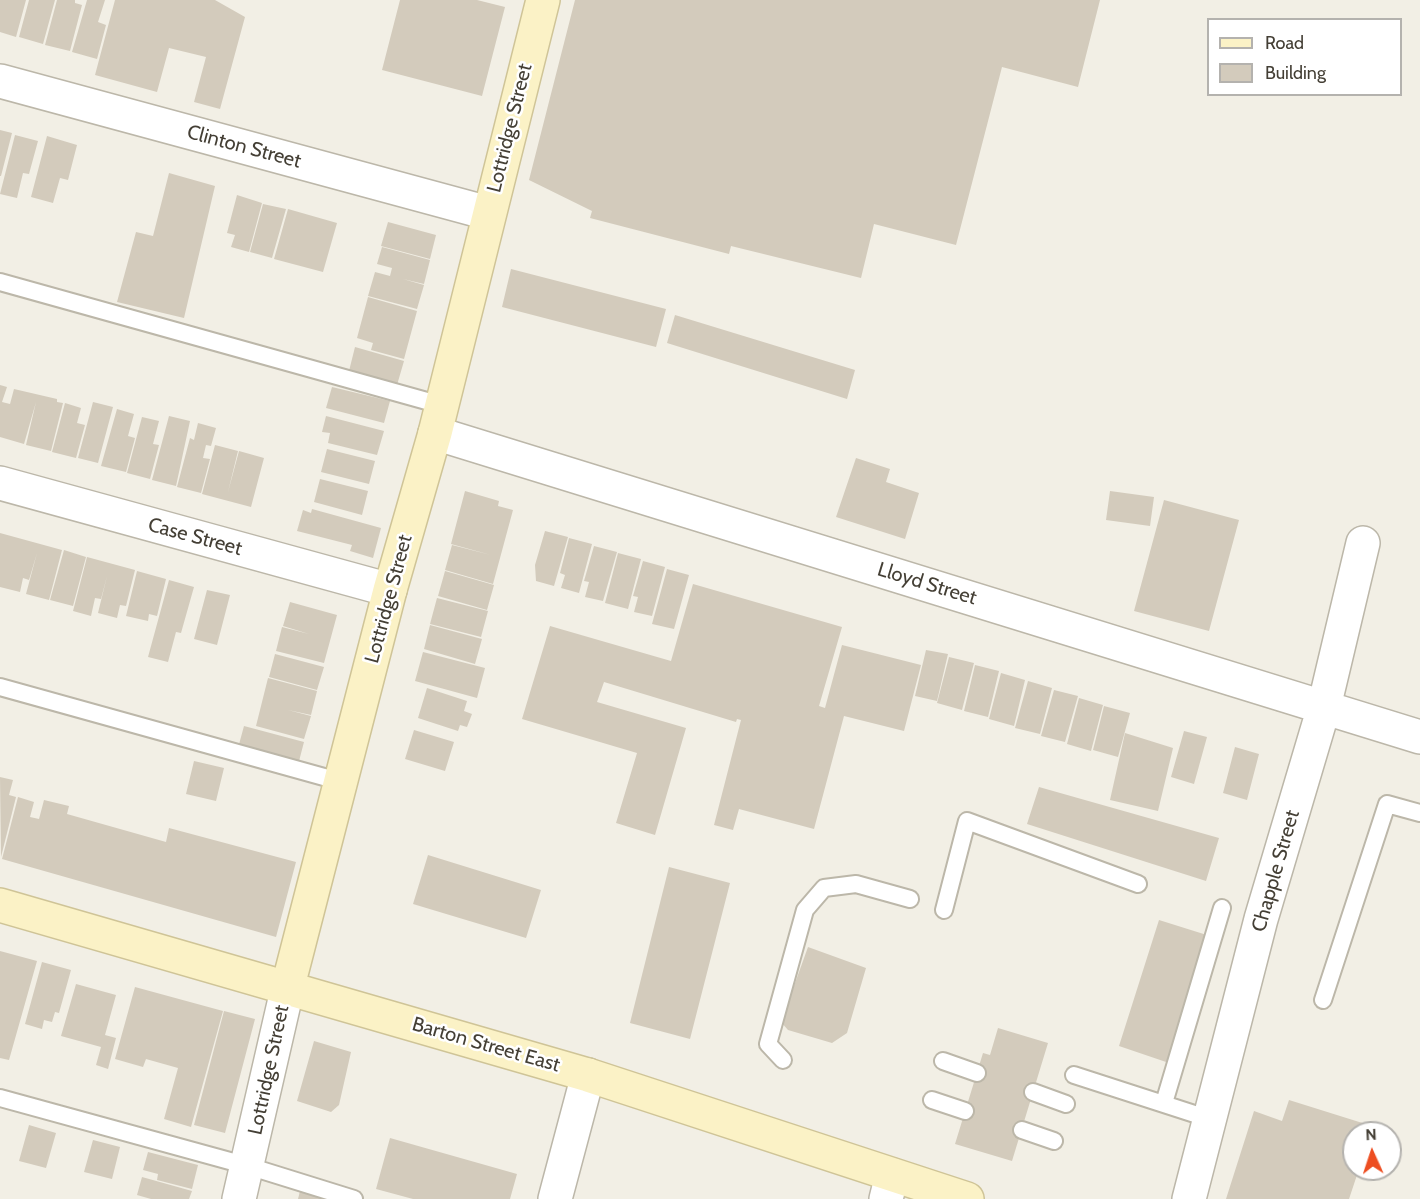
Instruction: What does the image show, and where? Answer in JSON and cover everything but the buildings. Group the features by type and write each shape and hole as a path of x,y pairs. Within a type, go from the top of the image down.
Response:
{"main road":[{"name":"Lottridge Street","path":"288,986 390,590 438,419 543,0"},
{"name":"Barton Street East","path":"0,904 588,1075 889,1187 968,1199"}],"street":[{"name":"Clinton Street","path":"0,81 488,213"},
{"name":"Lloyd Street","path":"438,419 1420,737"},
{"name":"Case Street","path":"0,483 390,590"},
{"name":"Chapple Street","path":"1189,1199 1262,919 1324,707 1363,543"},
{"name":"Lottridge Street","path":"239,1199 288,986"},
{"path":"555,1199 588,1075"}],"lane":[{"path":"0,282 438,419"},
{"path":"0,687 342,782"},
{"path":"1323,1000 1387,804 1420,813"},
{"path":"944,910 967,821 1138,884"},
{"path":"783,1060 768,1044 805,910 824,888 856,884 909,899"},
{"path":"1164,1103 1222,908"},
{"path":"943,1061 977,1073"},
{"path":"1074,1075 1210,1119"},
{"path":"1033,1092 1066,1104"},
{"path":"0,1098 248,1166 354,1199"},
{"path":"932,1100 965,1111"},
{"path":"1022,1130 1054,1141"}]}
